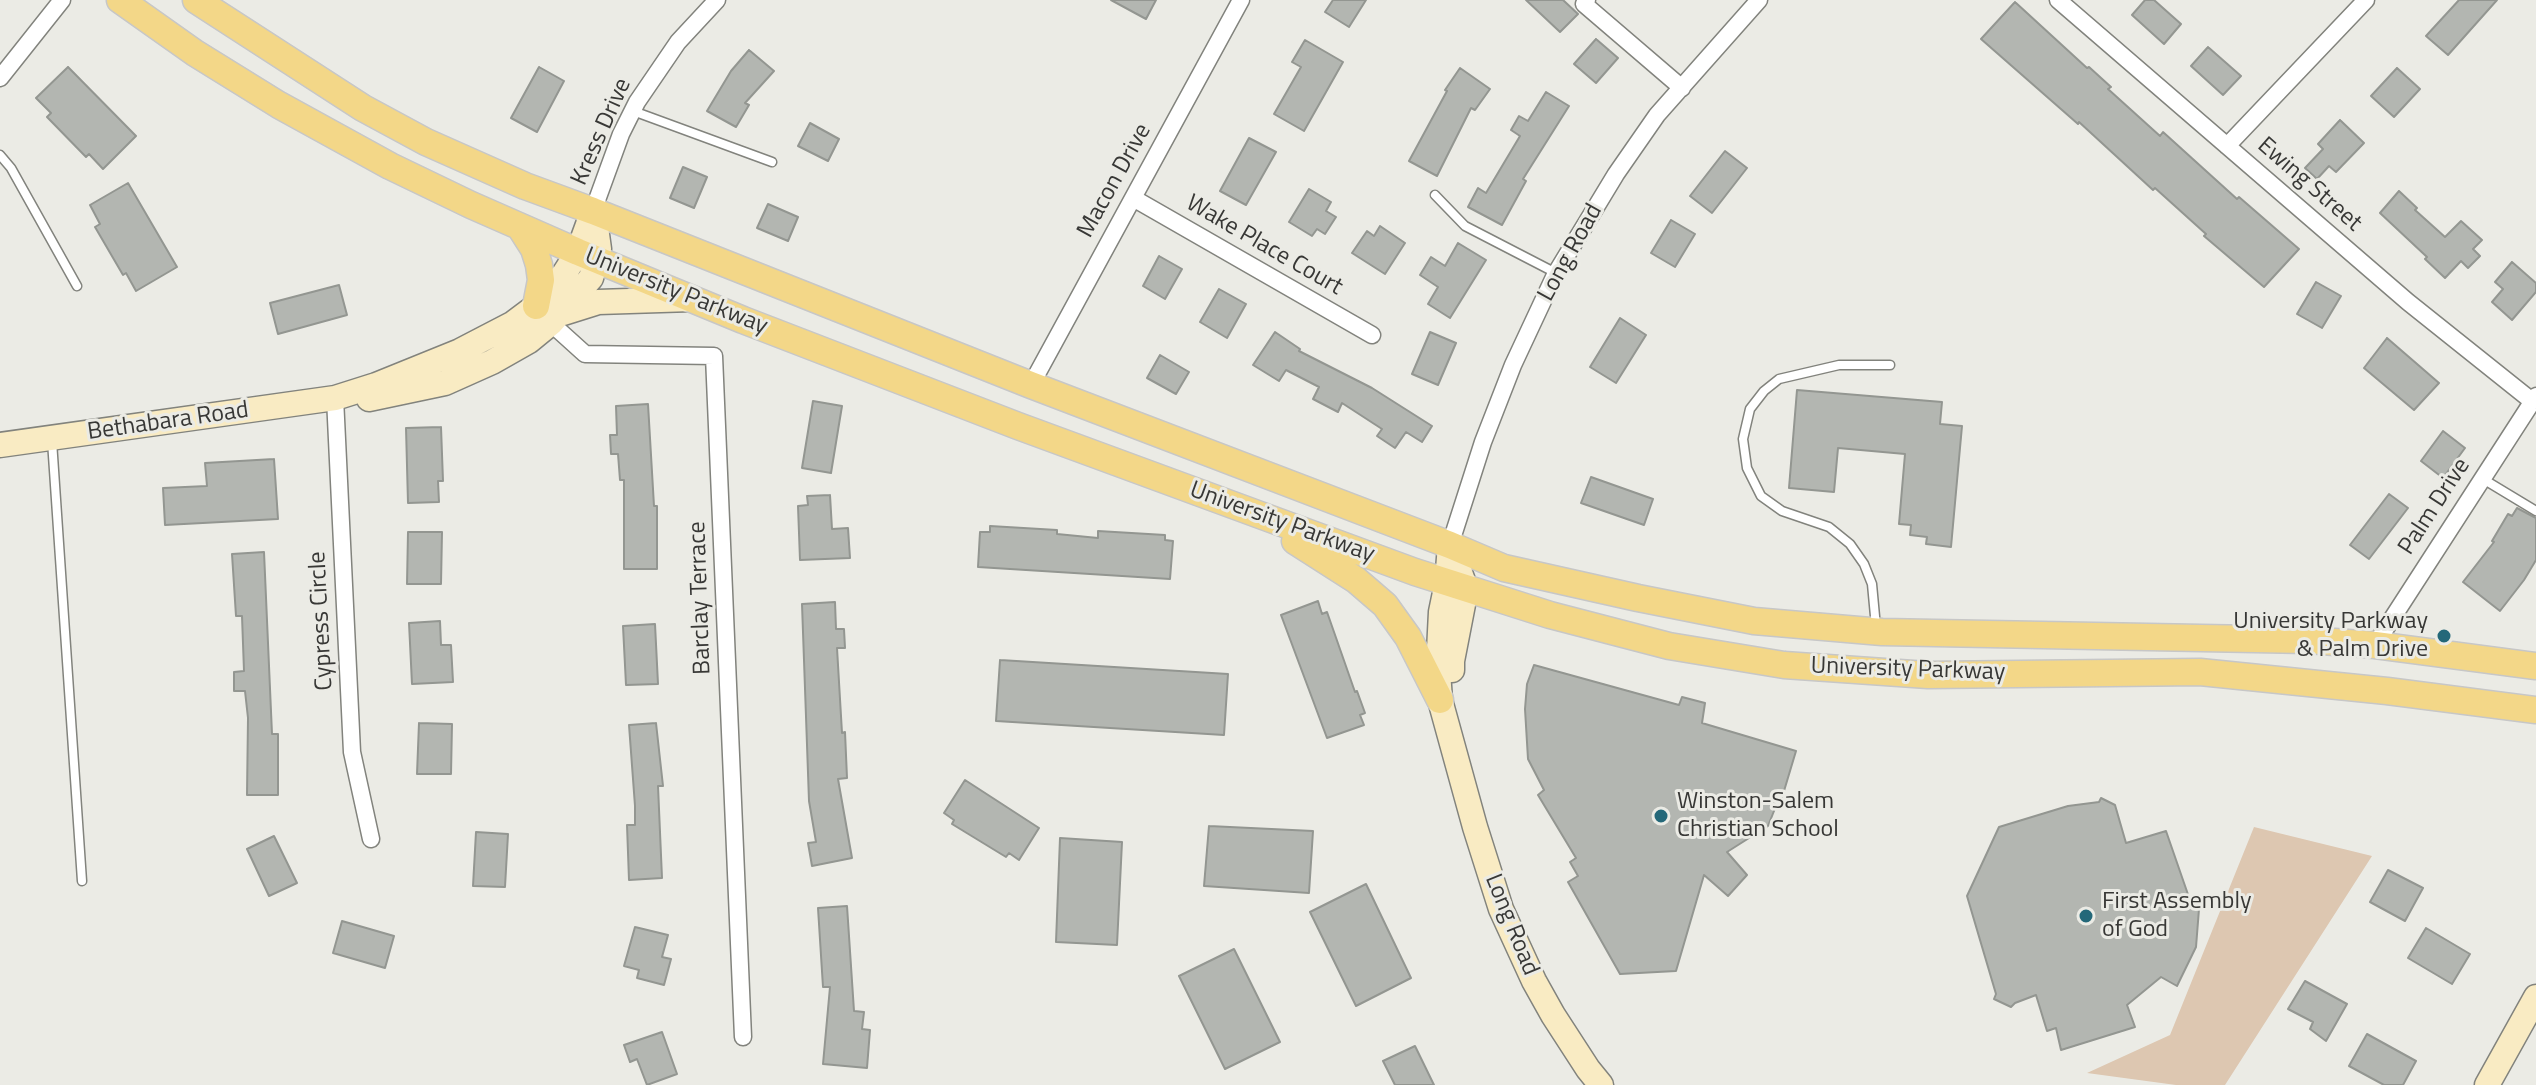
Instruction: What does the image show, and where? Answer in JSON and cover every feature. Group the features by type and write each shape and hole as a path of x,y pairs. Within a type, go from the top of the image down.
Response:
{"main road":[{"name":"University Parkway","path":"120,0 195,53 279,105 390,166 588,256 1018,426 1456,586 1603,631 1669,646 1784,665 1928,675 2200,672 2536,710"},
{"name":"University Parkway","path":"196,0 363,108 426,142 525,186 1504,568 1754,621 1877,632 2308,640 2375,645 2536,666"},
{"name":"Bethabara Road","path":"0,445 335,398 376,385 460,351 512,324 549,314 564,274 588,256 593,211"},
{"path":"520,227 534,249 549,314 598,302 692,299"},
{"path":"1265,516 1281,534 1335,565 1385,605 1408,637 1440,700"},
{"name":"Long Road","path":"1450,545 1456,586 1452,661 1455,749"},
{"name":"Long Road","path":"1456,586 1441,612 1440,700 1489,875 1516,944 1553,1015 1601,1085"},
{"path":"2487,1085 2536,997"}],"street":[{"path":"0,78 62,0"},
{"name":"Kress Drive","path":"593,211 621,134 656,71 717,0"},
{"name":"Macon Drive","path":"1031,385 1241,0"},
{"path":"1587,0 1584,4 1682,88"},
{"name":"Long Road","path":"1450,545 1483,442 1513,365 1556,273 1616,174 1657,115 1759,0"},
{"name":"Ewing Street","path":"2058,0 2408,302 2534,399"},
{"path":"2227,146 2366,0"},
{"name":"Wake Place Court","path":"1133,198 1372,335"},
{"name":"Barclay Terrace","path":"549,314 585,354 714,356 743,1037"},
{"name":"Cypress Circle","path":"335,398 352,752 371,839"},
{"name":"Palm Drive","path":"2375,645 2534,399"}],"lane":[{"path":"633,111 772,162"},
{"path":"0,155 11,168 77,286"},
{"path":"1435,195 1465,226 1556,273"},
{"path":"1877,632 1872,584 1864,564 1850,544 1829,527 1782,511 1761,496 1747,468 1743,439 1750,409 1764,391 1779,379 1839,365 1890,365"},
{"path":"52,437 82,881"},
{"path":"2483,478 2536,511"}],"shaded area":[{"path":"2254,827 2372,856 2225,1085 2176,1085 2087,1073 2170,1035"}],"building":[{"path":"1111,0 1156,0 1146,19"},
{"path":"1333,0 1366,0 1349,27 1325,12"},
{"path":"1526,0 1563,0 1578,14 1560,32"},
{"path":"2145,0 2154,0 2181,24 2164,44 2132,15"},
{"path":"2459,0 2497,0 2448,55 2426,36"},
{"path":"2015,2 2111,87 2108,89 2160,136 2163,132 2237,199 2239,197 2299,249 2264,287 2204,236 2206,234 2155,188 2153,190 1981,39"},
{"path":"1596,39 1618,58 1596,83 1574,64"},
{"path":"1305,40 1343,62 1304,131 1274,114 1301,67 1292,62"},
{"path":"2208,47 2241,76 2223,95 2191,66"},
{"path":"749,50 774,71 745,103 749,105 736,127 707,111 731,71"},
{"path":"68,67 136,136 103,169 89,154 86,157 47,117 51,113 36,98"},
{"path":"539,67 564,81 537,132 511,118"},
{"path":"1460,68 1490,89 1475,110 1471,108 1437,176 1409,161 1445,90"},
{"path":"2397,68 2420,89 2394,117 2371,96"},
{"path":"1546,92 1569,106 1523,179 1526,181 1502,225 1468,207 1478,188 1486,193 1520,136 1511,130 1519,116 1528,121"},
{"path":"2340,120 2364,143 2336,172 2329,166 2317,179 2305,168 2323,149 2318,144"},
{"path":"810,123 839,139 828,161 798,146"},
{"path":"1249,138 1276,152 1246,205 1220,191"},
{"path":"1725,151 1747,168 1712,213 1690,196"},
{"path":"683,167 707,177 694,208 670,198"},
{"path":"128,183 177,267 136,291 95,227 100,224 90,205"},
{"path":"1309,189 1331,202 1326,211 1336,217 1325,234 1317,229 1312,236 1289,222"},
{"path":"2399,191 2445,237 2461,221 2482,240 2473,249 2480,256 2468,268 2461,261 2445,278 2380,213"},
{"path":"768,204 798,217 788,241 757,228"},
{"path":"1671,220 1695,234 1675,267 1651,253"},
{"path":"1380,226 1405,243 1385,274 1352,253 1367,231 1374,236"},
{"path":"1458,243 1486,260 1450,318 1428,304 1438,287 1420,275 1431,257 1445,266"},
{"path":"1159,256 1182,269 1165,299 1143,286"},
{"path":"2512,262 2536,283 2536,292 2512,320 2492,302 2503,289 2495,282"},
{"path":"2316,282 2341,296 2322,328 2297,314"},
{"path":"339,285 347,315 278,334 270,303"},
{"path":"1219,289 1246,304 1227,338 1200,322"},
{"path":"1620,318 1646,335 1616,383 1590,367"},
{"path":"1275,332 1299,351 1372,388 1432,426 1422,442 1406,432 1395,448 1377,436 1382,429 1342,403 1338,412 1313,399 1319,387 1286,370 1279,381 1253,365"},
{"path":"1430,332 1456,343 1438,385 1412,374"},
{"path":"2387,338 2439,383 2414,410 2364,368"},
{"path":"1160,355 1189,372 1176,394 1147,378"},
{"path":"1797,390 1942,402 1940,424 1962,426 1951,547 1926,544 1927,537 1910,535 1911,525 1899,524 1905,454 1838,448 1834,492 1789,488"},
{"path":"813,401 842,406 831,473 802,468"},
{"path":"648,404 654,506 657,506 657,569 624,569 624,480 620,480 618,454 611,454 610,435 617,435 616,406"},
{"path":"441,427 443,481 438,481 439,502 408,503 406,428"},
{"path":"2443,431 2465,448 2443,478 2421,461"},
{"path":"274,459 278,519 165,525 163,488 207,486 205,463"},
{"path":"1591,477 1653,499 1644,525 1581,503"},
{"path":"2389,494 2408,508 2369,559 2350,545"},
{"path":"830,495 832,529 848,528 850,558 800,560 798,506 808,505 807,496"},
{"path":"2517,508 2536,518 2536,560 2500,611 2463,582 2494,542 2508,514 2512,516"},
{"path":"990,526 1057,530 1057,534 1098,538 1098,531 1165,535 1165,540 1173,541 1170,579 978,567 980,532 990,532"},
{"path":"408,532 442,532 441,584 407,584"},
{"path":"264,552 272,734 278,734 278,795 247,795 248,718 245,691 234,691 234,672 244,671 242,616 236,616 232,554"},
{"path":"1318,601 1322,614 1327,612 1365,713 1360,715 1364,725 1327,738 1281,615"},
{"path":"835,602 836,629 844,629 845,648 837,648 847,778 838,779 852,858 812,866 808,843 816,842 809,801 802,604"},
{"path":"440,621 441,645 451,645 453,682 412,684 409,623"},
{"path":"655,624 658,684 626,685 623,626"},
{"path":"1000,660 1228,674 1224,735 996,721"},
{"name":"Winston-Salem Christian School","path":"1534,665 1679,705 1682,697 1705,703 1702,723 1796,751 1781,801 1768,826 1727,852 1747,875 1728,896 1704,875 1676,971 1620,974 1568,882 1578,876 1570,862 1576,858 1538,795 1544,790 1528,759 1525,709 1527,684"},
{"path":"419,723 452,724 451,774 417,774"},
{"path":"656,723 663,786 658,786 662,878 629,880 627,825 635,825 635,806 629,725"},
{"path":"965,780 1039,828 1019,860 1009,853 1006,857 952,824 954,820 944,813"},
{"name":"First Assembly of God","path":"2101,798 2115,805 2126,843 2166,831 2192,906 2199,909 2196,947 2177,986 2161,977 2127,1005 2135,1027 2061,1050 2056,1028 2047,1031 2036,995 2011,1007 1994,999 1996,994 1967,896 1999,827 2068,806 2099,802"},
{"path":"1209,826 1313,831 1309,893 1204,886"},
{"path":"476,832 508,834 505,887 473,886"},
{"path":"274,836 297,883 269,896 247,849"},
{"path":"1060,838 1122,842 1117,945 1056,942"},
{"path":"2388,870 2423,888 2405,921 2370,902"},
{"path":"1366,884 1411,978 1356,1006 1310,912"},
{"path":"847,906 854,1011 864,1012 862,1029 870,1030 867,1068 823,1064 830,987 823,987 818,908"},
{"path":"342,921 394,936 385,968 333,953"},
{"path":"635,927 668,935 662,957 671,959 664,985 637,978 639,970 624,966"},
{"path":"2426,928 2470,954 2452,984 2408,958"},
{"path":"1234,949 1280,1042 1225,1069 1179,976"},
{"path":"2305,981 2347,1004 2326,1041 2310,1029 2313,1022 2288,1009"},
{"path":"662,1032 677,1074 647,1085 637,1059 630,1062 624,1045"},
{"path":"2367,1034 2416,1061 2403,1085 2384,1085 2349,1066"},
{"path":"1415,1046 1434,1085 1395,1085 1383,1061"}],"place":[{"name":"University Parkway & Palm Drive","path":"2444,636"},
{"name":"Winston-Salem Christian School","path":"1661,816"},
{"name":"First Assembly of God","path":"2086,916"}]}
